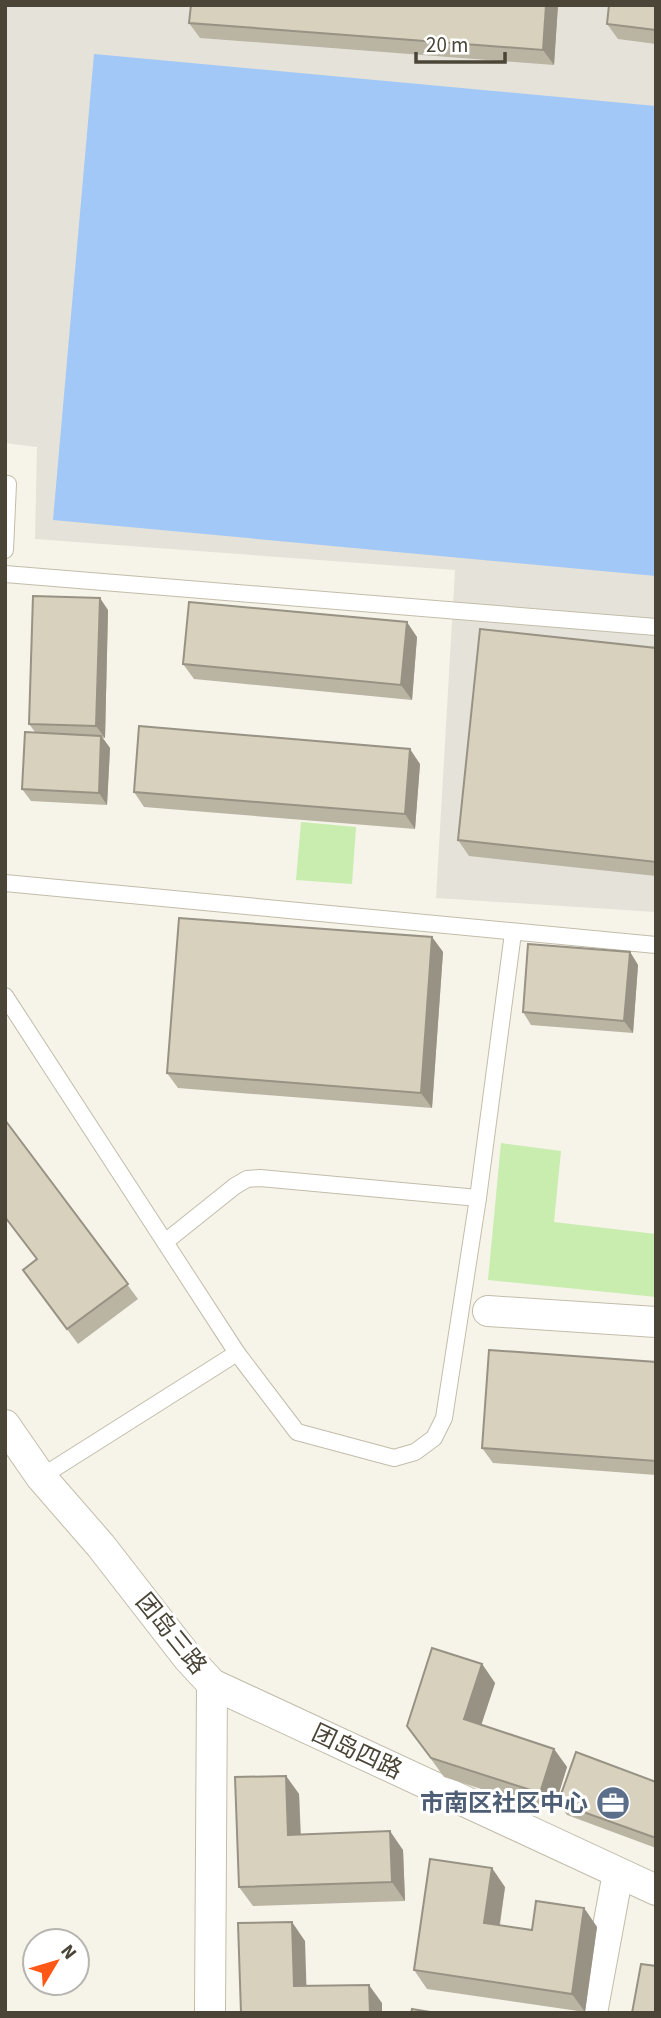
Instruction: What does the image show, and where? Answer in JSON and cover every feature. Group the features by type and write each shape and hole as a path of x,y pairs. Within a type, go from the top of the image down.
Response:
{"street":[{"path":"488,1311 656,1322"},
{"name":"团岛三路","path":"5,1425 41,1477 212,1684 210,2013"},
{"name":"团岛四路","path":"212,1684 656,1890"},
{"path":"592,2013 618,1873"}],"lane":[{"path":"5,550 8,484"},
{"path":"5,574 656,627"},
{"path":"5,883 656,945"},
{"path":"5,996 237,1353 297,1432 394,1458 415,1452 434,1438 444,1418 478,1198 513,933"},
{"path":"165,1242 247,1179 478,1198"},
{"path":"41,1477 237,1353"}],"shaded area":[{"path":"5,5 656,5 656,912 436,898 455,570 35,539 37,447 5,443"}],"green space":[{"path":"301,822 356,827 352,884 296,880"},
{"path":"501,1143 561,1151 554,1222 656,1234 656,1297 488,1280"}],"water":[{"path":"94,54 656,106 656,576 53,520"}],"building":[{"path":"191,5 546,5 543,50 189,23"},
{"path":"609,5 656,5 656,30 607,24"},
{"path":"33,596 100,598 96,726 29,724"},
{"path":"189,602 407,622 401,685 183,664"},
{"path":"480,629 656,648 656,862 458,840"},
{"path":"139,726 410,749 405,814 134,792"},
{"path":"25,732 101,736 99,793 22,789"},
{"path":"179,918 432,937 421,1093 167,1073"},
{"path":"528,944 630,952 624,1021 523,1012"},
{"path":"5,1120 128,1284 67,1329 23,1270 37,1259 5,1217"},
{"path":"489,1350 656,1362 656,1461 482,1448"},
{"path":"432,1648 482,1664 464,1719 554,1749 540,1793 431,1758 407,1726"},
{"name":"市南区社区中心","path":"576,1752 656,1782 656,1838 558,1803"},
{"path":"286,1776 288,1835 390,1831 392,1882 239,1887 235,1777"},
{"path":"430,1859 492,1868 484,1923 532,1930 536,1901 584,1908 572,1994 414,1970"},
{"path":"292,1922 294,1986 369,1985 370,2013 241,2013 238,1923"},
{"path":"641,1964 656,1966 656,2013 632,2013"},
{"path":"412,2009 436,2013 411,2013"}],"place":[{"name":"市南区社区中心","path":"613,1803"}]}
